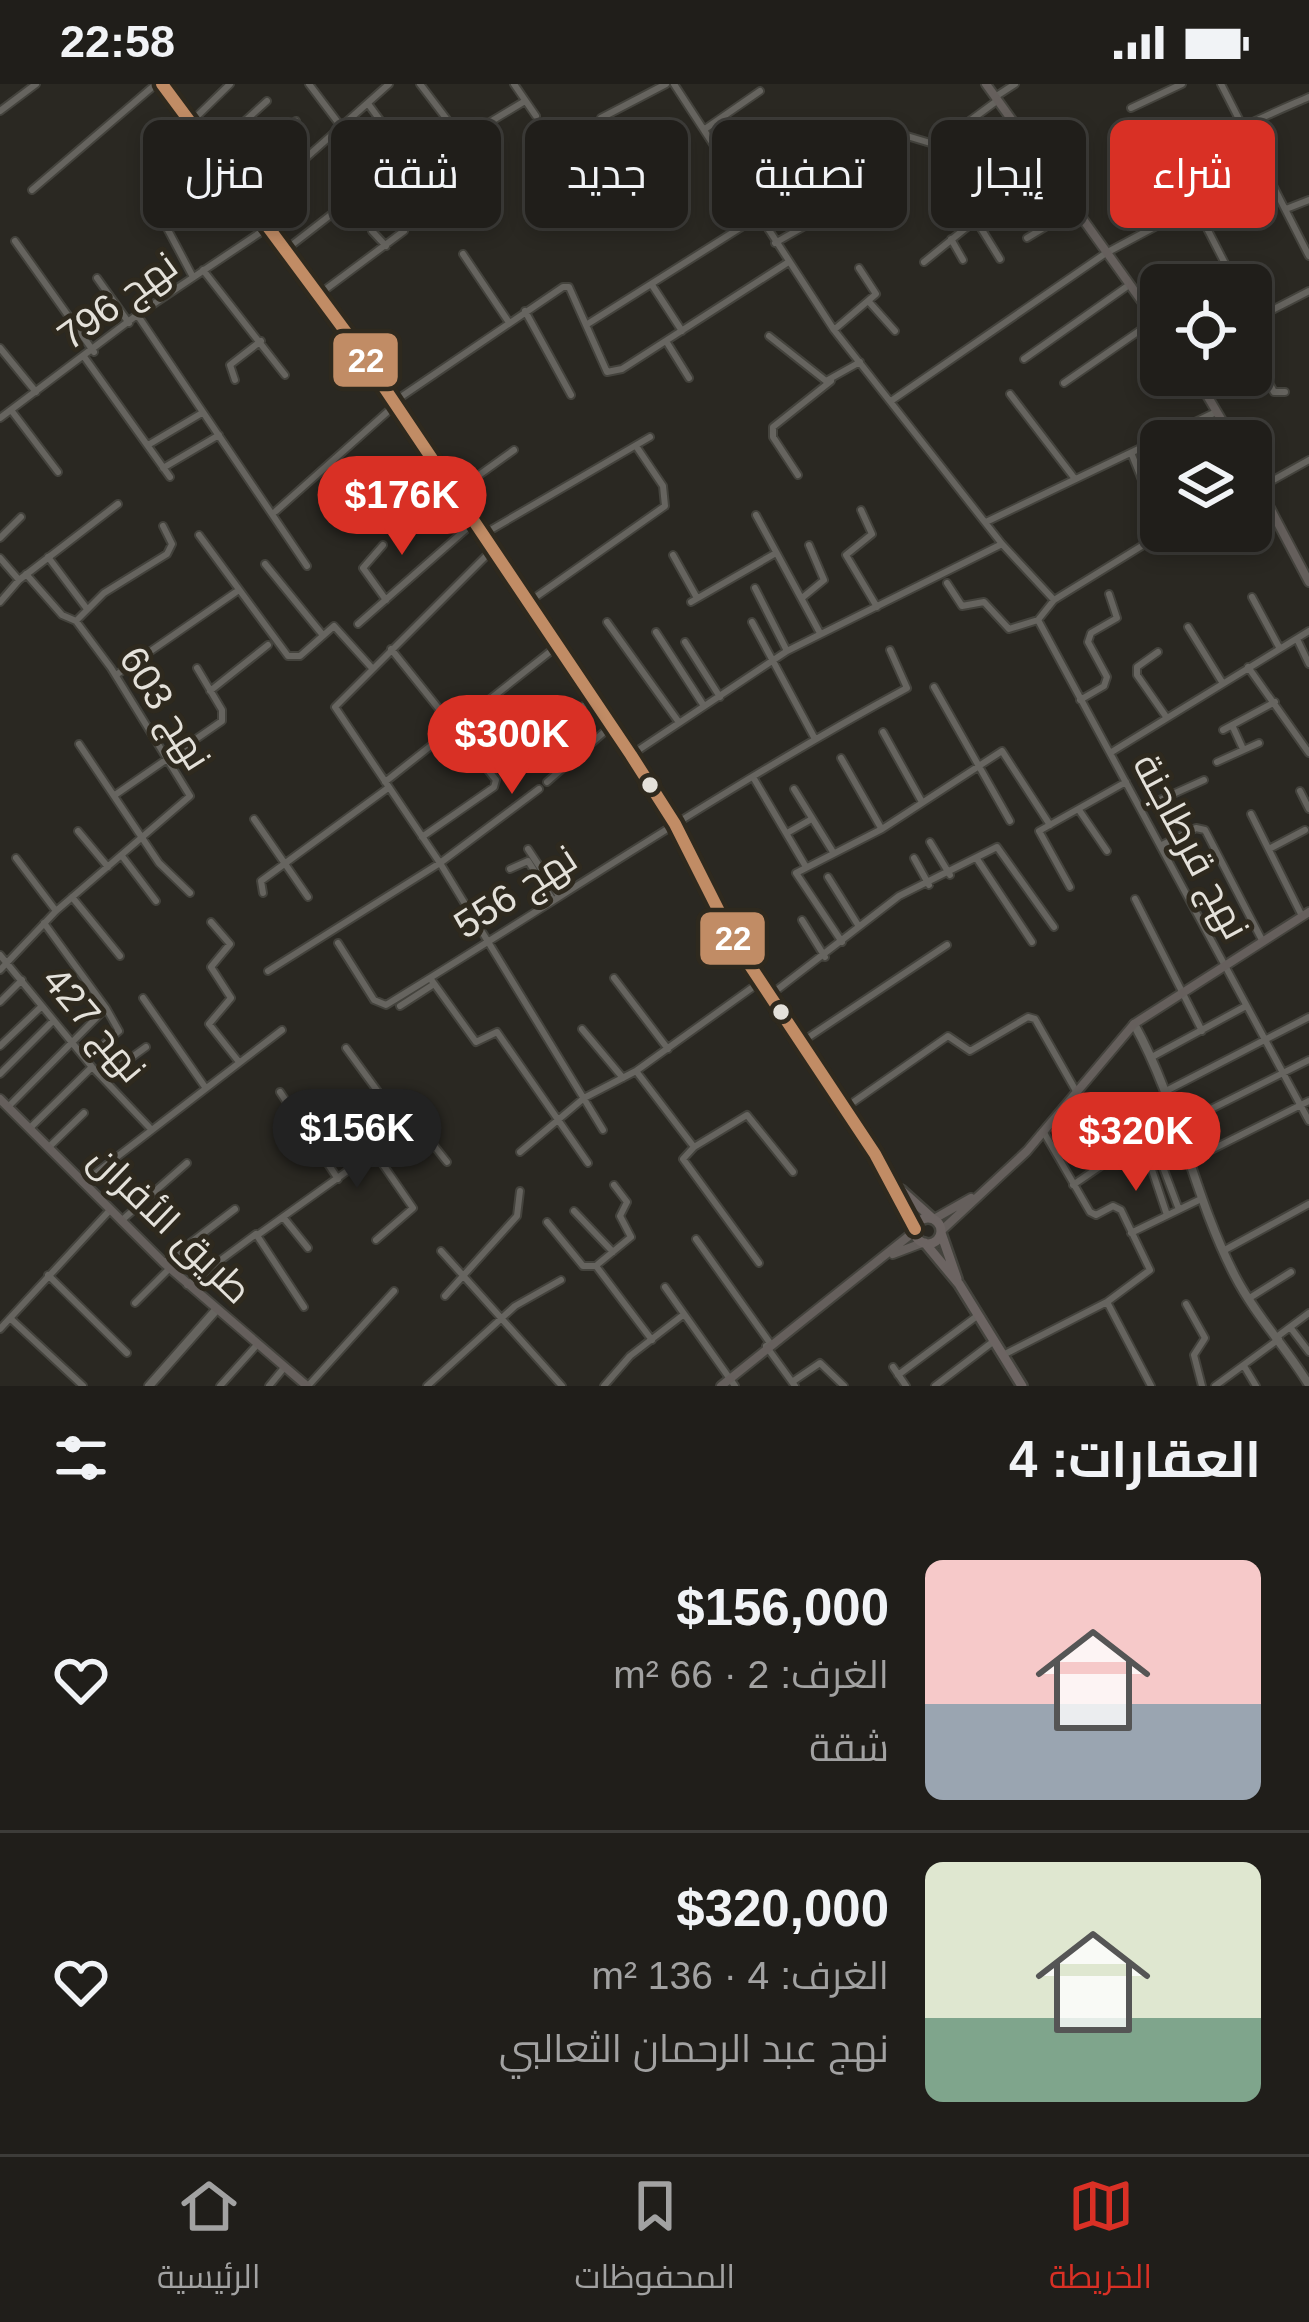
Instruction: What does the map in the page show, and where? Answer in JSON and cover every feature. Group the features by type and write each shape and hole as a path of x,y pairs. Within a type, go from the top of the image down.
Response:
{"main road":[{"path":"159,84 188,120"},
{"path":"986,84 1012,120"},
{"path":"1086,223 1140,298"},
{"path":"267,228 318,295 631,755 675,824 760,982 892,1182 915,1230 959,1284 1022,1386"},
{"path":"1208,396 1223,420"},
{"path":"1272,510 1305,563 1309,583"},
{"path":"886,1257 941,1232 1043,1131 1134,1024 1305,914"},
{"name":"طريق الأفران","path":"3,1104 255,1347 308,1386"},
{"path":"892,1182 933,1219 959,1284"},
{"path":"721,1386 732,1382 768,1345 886,1257 921,1220 933,1219 982,1192"}],"street":[{"path":"0,111 36,84"},
{"path":"32,190 159,84"},
{"path":"193,120 230,84"},
{"path":"308,84 333,120"},
{"path":"353,120 388,84"},
{"path":"420,84 458,134 470,134 525,100"},
{"path":"514,84 536,116"},
{"path":"601,118 670,84 712,140"},
{"path":"907,136 937,145 1015,84"},
{"path":"1131,108 1182,84"},
{"path":"1221,84 1240,120"},
{"path":"705,129 760,92"},
{"path":"1257,120 1309,97"},
{"path":"247,120 267,101"},
{"path":"368,105 379,120"},
{"path":"307,160 331,140"},
{"path":"1275,188 1309,256"},
{"path":"1286,208 1309,200"},
{"path":"284,251 331,215"},
{"name":"نهج 796","path":"0,418 94,352 137,315 267,228"},
{"path":"586,325 740,228"},
{"path":"766,228 834,330 1002,544 1054,600"},
{"path":"776,244 804,228"},
{"path":"924,262 963,228"},
{"path":"980,228 1000,259"},
{"path":"1027,238 1043,228"},
{"path":"891,400 1106,253 1151,228"},
{"path":"1204,228 1224,264"},
{"path":"168,230 193,277"},
{"path":"372,231 386,247"},
{"path":"318,295 404,231"},
{"path":"951,239 963,260"},
{"path":"15,241 94,352"},
{"path":"463,254 508,321"},
{"path":"275,512 393,404 508,321 566,286 607,371 622,369 787,263"},
{"path":"834,330 870,303 876,290 859,268"},
{"path":"203,270 285,375"},
{"path":"97,278 129,323"},
{"path":"652,284 682,331"},
{"path":"1024,359 1130,284"},
{"path":"1272,309 1309,291"},
{"path":"870,303 895,331"},
{"path":"526,311 572,395"},
{"path":"137,315 308,566"},
{"path":"1064,383 1140,335"},
{"path":"769,336 831,381"},
{"path":"235,380 230,365 261,341"},
{"path":"666,341 688,378"},
{"path":"0,348 36,392"},
{"path":"85,358 170,477"},
{"path":"797,475 773,437 773,427 860,362"},
{"path":"1272,388 1285,392"},
{"path":"1010,394 1075,479"},
{"path":"11,410 58,472"},
{"path":"986,522 1218,411"},
{"path":"148,445 202,413"},
{"path":"163,468 219,435"},
{"path":"481,536 650,437"},
{"path":"527,603 665,506 663,486 636,446"},
{"path":"453,494 514,450"},
{"path":"1132,454 1140,475"},
{"path":"1272,477 1309,460"},
{"path":"0,602 48,556 118,504"},
{"path":"861,510 872,535 846,555 877,607"},
{"path":"756,515 820,634"},
{"path":"0,538 21,517"},
{"path":"358,624 472,524"},
{"path":"76,621 167,554 172,544 163,526"},
{"path":"199,535 288,656 300,656 322,634 338,627 372,668"},
{"path":"631,755 787,651 1002,544"},
{"path":"383,545 363,568 386,600"},
{"path":"802,598 824,580 809,545"},
{"path":"946,583 964,608 982,601 1009,628 1038,620 1054,600 1140,547"},
{"path":"491,550 336,702 339,720 440,862 603,1130"},
{"path":"673,555 694,600 777,552"},
{"path":"48,556 87,609"},
{"name":"نهج 603","path":"0,558 62,615 76,621 116,675 162,759 190,796 56,911 0,970"},
{"path":"265,564 322,634"},
{"path":"755,587 787,651"},
{"path":"116,675 238,591"},
{"path":"1080,700 1105,686 1107,677 1088,642 1091,632 1117,618 1109,593"},
{"path":"1252,597 1280,649"},
{"name":"نهج قرطاجنة","path":"1038,620 1162,844 1281,1074 1305,1103 1309,1121"},
{"path":"607,622 678,721"},
{"path":"752,622 815,740"},
{"path":"1188,627 1222,682"},
{"path":"1110,753 1309,631"},
{"path":"656,632 704,706"},
{"path":"1297,639 1309,664"},
{"path":"685,642 720,697"},
{"path":"210,691 268,646"},
{"path":"263,893 260,882 557,646"},
{"path":"391,649 456,727 495,784 422,836"},
{"name":"نهج 556","path":"338,943 374,1000 386,1004 430,982 554,895 908,688 890,650"},
{"path":"1158,652 1137,667 1137,675 1167,718"},
{"path":"1248,667 1309,753"},
{"path":"115,795 222,721 197,668"},
{"path":"934,687 1010,821"},
{"path":"520,754 592,699"},
{"path":"1223,730 1275,702"},
{"path":"1232,725 1243,750"},
{"path":"548,782 611,726"},
{"path":"883,732 922,802"},
{"path":"1217,762 1259,743"},
{"path":"79,744 142,838 190,893"},
{"path":"842,942 796,873 882,829 1005,751 1050,825"},
{"path":"842,758 882,829"},
{"path":"753,776 806,867"},
{"path":"1142,808 1204,780"},
{"path":"1070,887 1039,834 1126,782"},
{"path":"268,971 440,862 539,789"},
{"path":"794,789 833,853"},
{"path":"1300,791 1309,809"},
{"path":"1079,810 1107,851"},
{"path":"1251,814 1305,914"},
{"path":"254,819 308,897"},
{"path":"787,833 810,820"},
{"path":"1162,844 1196,828 1204,830 1263,942"},
{"path":"1269,849 1305,830"},
{"path":"78,831 108,867"},
{"path":"930,842 950,875"},
{"path":"769,996 825,958 858,925 899,896 1000,848 1054,927"},
{"path":"528,849 554,895"},
{"path":"122,856 156,901"},
{"path":"16,858 56,911"},
{"path":"914,858 929,885"},
{"path":"977,860 1032,942"},
{"path":"510,869 528,861 554,895"},
{"path":"828,877 858,925"},
{"path":"72,897 120,956"},
{"path":"1136,899 1202,1031"},
{"path":"802,920 825,958"},
{"path":"211,922 230,944 211,967 231,998 209,1024 239,1062"},
{"path":"44,923 120,1029 86,1059"},
{"path":"800,1043 947,945"},
{"name":"نهج 427","path":"0,955 92,1067 149,1127"},
{"path":"614,978 668,1049"},
{"path":"0,1002 22,980"},
{"path":"400,1006 430,982 476,1042 497,1032 588,1162"},
{"path":"520,1152 584,1097 636,1071 760,982"},
{"path":"143,998 205,1087"},
{"path":"0,1046 42,1006"},
{"path":"1152,1057 1246,1006"},
{"path":"3,1104 106,1008"},
{"path":"845,1108 948,1036 970,1051 1028,1017 1035,1019 1076,1091"},
{"path":"1168,1090 1309,1017"},
{"path":"0,1074 53,1021"},
{"path":"1134,1024 1168,1090 1187,1140 1201,1199 1223,1251 1248,1299 1307,1378"},
{"path":"582,1029 623,1078"},
{"path":"82,1183 149,1127 282,1030"},
{"path":"103,1078 146,1047"},
{"path":"346,1048 406,1130"},
{"path":"1180,1124 1309,1060"},
{"path":"29,1128 92,1067"},
{"path":"636,1071 694,1147"},
{"path":"280,1091 338,1179"},
{"path":"1191,1160 1305,1103"},
{"path":"188,1285 246,1238 259,1234 430,1112"},
{"path":"49,1148 84,1113"},
{"path":"759,1263 683,1159 747,1114 793,1172"},
{"path":"416,1123 447,1162"},
{"path":"1003,1355 1149,1275 1119,1208 1092,1215 1043,1131"},
{"path":"1167,1215 1148,1168 1158,1154 1187,1140"},
{"path":"375,1153 413,1208 376,1240"},
{"path":"1158,1154 1178,1208"},
{"path":"1073,1184 1111,1159"},
{"path":"121,1221 187,1163"},
{"path":"547,1222 583,1266 596,1265 631,1237 620,1216 627,1202 614,1185"},
{"path":"445,1296 517,1216 520,1190"},
{"path":"1132,1233 1201,1199"},
{"path":"1223,1251 1309,1204"},
{"path":"135,1303 167,1265 235,1209"},
{"path":"0,1329 110,1210"},
{"path":"574,1211 614,1253"},
{"path":"283,1217 308,1248"},
{"path":"259,1234 304,1307"},
{"path":"696,1239 794,1384 820,1363 844,1386"},
{"path":"441,1251 562,1386"},
{"path":"596,1265 652,1340"},
{"path":"1248,1299 1291,1272"},
{"path":"48,1275 127,1353"},
{"path":"427,1386 536,1292 561,1280"},
{"path":"665,1287 732,1382"},
{"path":"308,1386 394,1291"},
{"path":"1107,1302 1151,1386"},
{"path":"1186,1304 1204,1338 1194,1355 1202,1386"},
{"path":"149,1386 216,1310"},
{"path":"1215,1386 1309,1313"},
{"path":"906,1386 896,1371 979,1315"},
{"path":"604,1386 683,1316"},
{"path":"10,1318 83,1386"},
{"path":"1290,1327 1309,1352"},
{"path":"935,1386 994,1341"},
{"path":"220,1386 255,1347"},
{"path":"1244,1366 1256,1386"},
{"path":"269,1386 283,1369"},
{"path":"157,1377 167,1386"}],"transit line":[{"name":"22","path":"162,84 357,347 631,755 675,824 735,943 875,1154 915,1229"}]}
